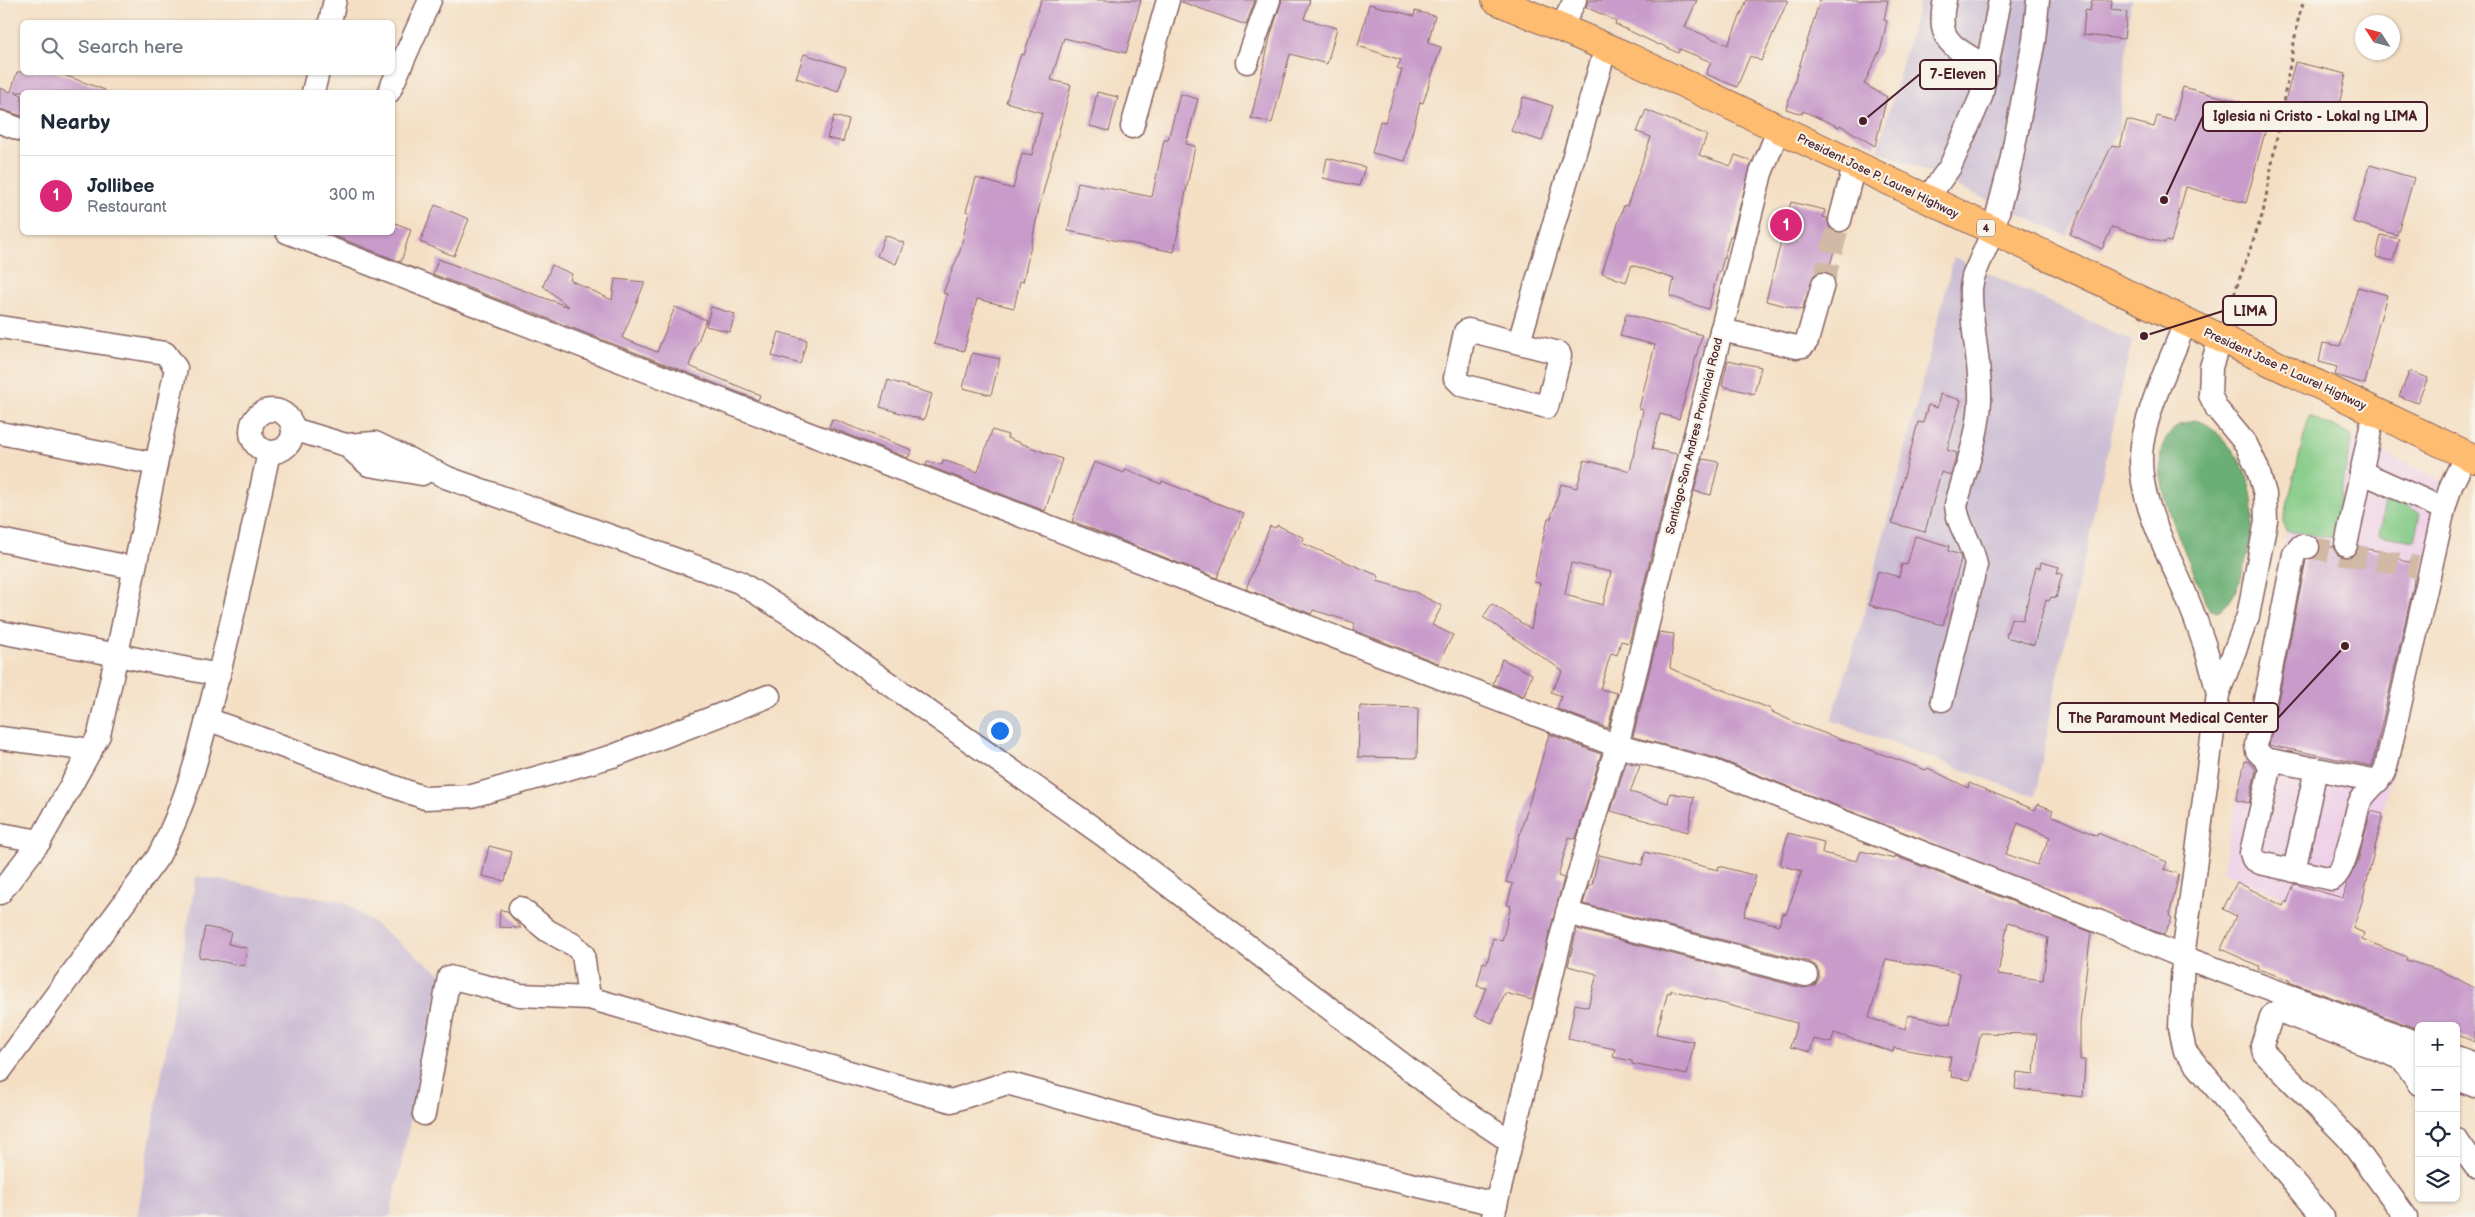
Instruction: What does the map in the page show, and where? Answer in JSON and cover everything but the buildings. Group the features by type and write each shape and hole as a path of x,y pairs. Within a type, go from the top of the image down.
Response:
{"highway":[{"name":"President Jose P. Laurel Highway","path":"1496,0 1606,47 1779,128 1854,166 2470,457"}],"street":[{"path":"330,20 335,0"},
{"path":"390,90 430,0"},
{"path":"1132,127 1168,0"},
{"path":"1247,62 1269,0"},
{"path":"1562,28 1575,0"},
{"path":"1945,0 1941,26 1946,38 1965,54 1987,67"},
{"path":"1926,200 1950,167 1961,146 1981,97 2000,0"},
{"path":"1942,700 1976,565 1974,550 1956,515 1956,505 1974,436 1980,402 1980,376 1971,288 1973,277 1993,232 2022,108 2034,40 2038,0"},
{"path":"1519,342 1606,47"},
{"path":"314,90 317,75"},
{"path":"0,122 20,129"},
{"name":"Santiago-San Andres Provincial Road","path":"1494,1211 1567,913 1617,746 1761,173 1779,128"},
{"path":"1840,220 1854,166"},
{"path":"295,235 1617,746 1711,770 2100,922 2183,957 2415,1042"},
{"path":"1721,330 1797,347 1803,346 1807,341 1823,284"},
{"path":"2185,323 2146,427 2142,463 2144,484 2154,520 2200,632 2210,660 2218,694"},
{"path":"0,327 165,353 176,368 117,654 98,735 40,841 0,893"},
{"path":"1468,330 1519,342 1556,351 1560,356 1547,407 1462,385 1455,378 1468,330"},
{"path":"2220,339 2210,372 2210,395 2217,409 2246,444 2254,460 2265,494 2266,520 2248,616 2218,694 2183,957 2180,1028 2185,1051 2323,1217"},
{"path":"266,411 280,412 286,416 293,429 289,444 283,449 269,452 257,446 251,433 254,420 259,414 266,411"},
{"path":"2346,545 2374,412"},
{"path":"293,429 346,445 369,465 448,478 739,582 799,620 1103,835 1453,1103 1510,1142"},
{"path":"0,433 156,464"},
{"path":"0,1071 158,857 174,827 186,796 207,719 269,452"},
{"path":"2308,547 2300,546 2294,554 2256,745 2257,751 2270,768 2252,857 2260,863 2327,880 2338,875 2362,796 2378,781 2386,767 2424,568 2451,486 2470,457"},
{"path":"2361,472 2444,509"},
{"path":"0,540 134,568"},
{"path":"0,632 218,675"},
{"path":"207,719 425,798 472,796 613,756 769,696"},
{"path":"0,738 91,750"},
{"path":"2265,759 2378,781"},
{"path":"2294,872 2316,769"},
{"path":"0,834 40,841"},
{"path":"520,908 548,931 574,945 583,954 589,998"},
{"path":"1567,913 1806,975"},
{"path":"424,1114 449,976 520,995 589,998 951,1101 1007,1083 1158,1125 1494,1211"},
{"path":"2406,1217 2348,1138 2264,1053 2262,1045 2272,1015 2279,1011 2410,1061 2415,1074"},
{"path":"2460,1058 2475,1064"},
{"path":"2460,1080 2475,1086"},
{"path":"2460,1145 2475,1166"}],"path":[{"path":"2220,339 2262,213 2298,15 2304,0"}],"shaded area":[{"path":"1920,0 2131,0 2119,129 2067,236 1878,150"},
{"path":"1954,257 2132,341 2058,676 2035,797 1831,720 1861,625"},
{"path":"2309,416 2461,490 2362,900 2289,899 2222,872 2245,761 2287,528 2283,522"},
{"path":"196,876 345,902 441,974 390,1217 137,1217"}],"green space":[{"path":"2309,416 2352,435 2333,538 2286,531 2283,522"},
{"path":"2194,420 2208,425 2215,430 2237,456 2245,472 2253,504 2251,539 2242,574 2236,590 2227,605 2217,611 2210,610 2205,602 2166,502 2161,474 2162,449 2172,431"},
{"path":"2386,496 2420,513 2414,541 2379,535"}],"tunnel":[{"path":"1823,284 1840,220"},
{"path":"2308,547 2344,554 2346,545"},
{"path":"2344,554 2417,567"}],"place":[{"name":"7-Eleven","path":"1863,121"},
{"name":"Iglesia ni Cristo - Lokal ng LIMA","path":"2164,200"},
{"name":"Jollibee","path":"1786,225"},
{"name":"LIMA","path":"2144,336"},
{"name":"The Paramount Medical Center","path":"2345,646"}]}
